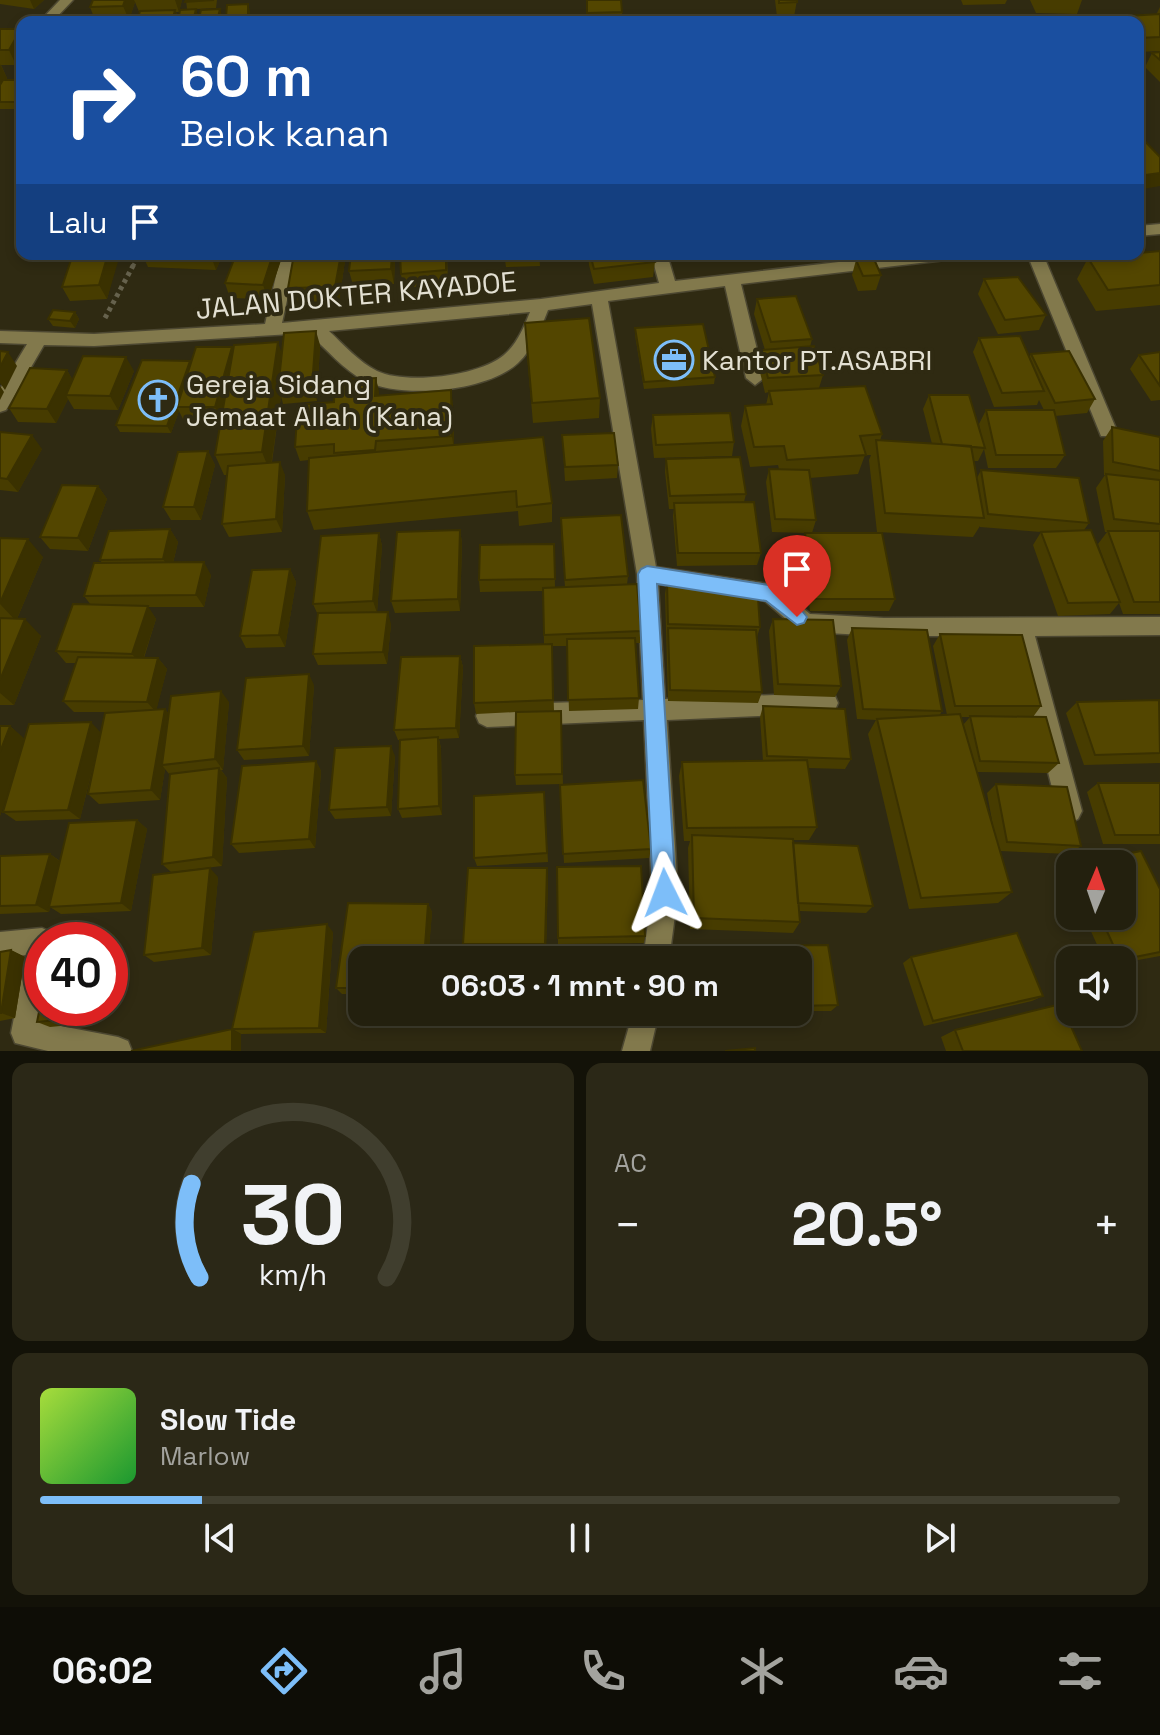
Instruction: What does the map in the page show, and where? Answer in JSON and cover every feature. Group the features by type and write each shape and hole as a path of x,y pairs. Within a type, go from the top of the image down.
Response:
{"street":[{"path":"51,16 67,0"},
{"path":"272,330 288,260"},
{"path":"661,260 669,287"},
{"name":"JALAN DOKTER KAYADOE","path":"0,337 94,340 312,327 541,305 906,260"},
{"path":"1038,260 1108,431"},
{"path":"732,282 755,378"},
{"path":"599,298 647,574 665,893 658,946"},
{"path":"312,327 371,377 403,383 453,381 503,366 529,336 541,305"},
{"path":"0,405 39,338"},
{"path":"647,574 769,593 782,600 801,621 807,623 884,627 1160,626"},
{"path":"1022,628 1073,822"},
{"path":"487,716 827,703"},
{"path":"0,945 42,941 25,1033 118,1051"},
{"path":"636,1051 642,1026"}],"path":[{"path":"94,340 137,260"}],"building":[{"path":"93,0 125,0 123,6 90,7"},
{"path":"587,0 621,0 622,12 587,13"},
{"path":"779,0 797,0 797,2 779,3"},
{"path":"248,4 248,16 226,16 227,5"},
{"path":"196,9 194,16 179,16 180,10"},
{"path":"220,9 218,16 200,16 201,10"},
{"path":"175,10 174,16 139,16 140,11"},
{"path":"1160,14 1160,37 1144,38 1144,16 1128,16"},
{"path":"0,29 16,29 16,38 9,50 0,50"},
{"path":"3,80 16,80 16,102 0,102"},
{"path":"1144,140 1160,157 1160,173 1144,175"},
{"path":"1160,251 1160,285 1108,290 1089,260 1144,260 1144,253"},
{"path":"71,260 106,260 99,285 62,287"},
{"path":"234,260 271,260 263,285 225,283"},
{"path":"293,260 340,260 335,287 288,288"},
{"path":"350,260 392,260 391,269 349,271"},
{"path":"400,260 446,260 446,270 401,274"},
{"path":"592,260 655,262 594,269"},
{"path":"856,260 874,260 881,275 863,276"},
{"path":"1018,277 1046,315 1005,320 984,279"},
{"path":"796,296 812,339 771,342 757,299"},
{"path":"53,310 75,312 70,321 48,319"},
{"path":"589,318 600,398 532,403 525,323"},
{"name":"Kantor PT.ASABRI","path":"703,324 715,377 644,382 635,328"},
{"path":"316,331 312,387 278,390 284,333"},
{"path":"1020,336 1044,391 1002,393 979,338"},
{"path":"278,342 262,452 215,455 234,345"},
{"path":"814,346 823,375 768,378 761,350"},
{"path":"196,347 232,347 215,407 177,407"},
{"path":"0,351 8,352 0,367"},
{"path":"1069,351 1095,399 1055,403 1031,354"},
{"path":"1160,352 1160,386 1139,355"},
{"path":"83,356 126,357 110,396 66,395"},
{"name":"Gereja Sidang Jemaat Allah (Kana)","path":"142,360 190,361 167,426 116,425"},
{"path":"30,368 67,370 47,409 9,408"},
{"path":"376,378 375,396 451,390 452,436 376,441 375,450 334,453 334,444 295,447 298,405 334,402 335,380"},
{"path":"865,386 882,434 860,436 866,455 787,460 784,446 754,447 745,406 772,404 769,391"},
{"path":"929,395 969,395 985,448 942,444"},
{"path":"986,410 1054,410 1065,455 996,455"},
{"path":"730,413 734,442 656,445 653,415"},
{"path":"1112,427 1160,437 1160,471 1113,462"},
{"path":"0,432 32,435 7,479 0,478"},
{"path":"614,433 618,465 565,467 562,435"},
{"path":"543,437 552,503 517,507 516,491 307,511 309,458"},
{"path":"876,440 971,446 984,518 885,513"},
{"path":"208,451 194,507 163,507 178,452"},
{"path":"740,457 746,494 670,496 666,459"},
{"path":"280,462 276,519 222,524 228,466"},
{"path":"769,469 809,470 816,520 775,519"},
{"path":"981,470 1079,478 1089,523 988,514"},
{"path":"1106,474 1160,480 1160,524 1114,519"},
{"path":"62,485 98,486 78,538 40,537"},
{"path":"754,502 761,553 678,553 674,503"},
{"path":"621,515 628,576 565,580 561,518"},
{"path":"170,529 163,559 100,560 109,531"},
{"path":"460,530 458,599 391,601 397,532"},
{"path":"1091,530 1120,602 1068,603 1041,532"},
{"path":"1108,531 1160,531 1160,602 1134,602"},
{"path":"379,533 373,601 313,604 321,536"},
{"path":"805,533 882,533 895,599 815,599"},
{"path":"0,538 28,539 0,603"},
{"path":"554,544 555,579 479,580 480,545"},
{"path":"204,562 196,595 84,596 94,563"},
{"path":"290,569 279,635 240,636 252,570"},
{"path":"667,581 757,584 760,627 668,624"},
{"path":"637,584 641,631 544,635 543,588"},
{"path":"73,604 148,606 132,654 56,651"},
{"path":"388,612 383,652 313,654 318,613"},
{"path":"0,618 25,619 0,680"},
{"path":"773,619 833,620 841,686 778,684"},
{"path":"668,628 756,630 762,692 670,690"},
{"path":"852,628 927,630 942,711 863,709"},
{"path":"940,634 1022,635 1041,706 955,706"},
{"path":"635,638 639,698 568,700 567,639"},
{"path":"552,644 553,700 474,703 474,646"},
{"path":"460,656 456,728 394,730 401,657"},
{"path":"78,657 158,658 147,702 63,701"},
{"path":"309,674 303,746 237,750 246,678"},
{"path":"221,691 215,759 162,765 171,696"},
{"path":"1159,700 1160,753 1095,755 1077,702"},
{"path":"763,706 845,709 851,759 767,756"},
{"path":"165,709 151,790 88,794 105,713"},
{"path":"561,711 562,774 515,775 516,712"},
{"path":"960,714 1012,892 921,898 877,719"},
{"path":"970,716 1046,717 1059,763 980,761"},
{"path":"91,722 68,810 3,812 29,724"},
{"path":"0,726 10,726 0,752"},
{"path":"438,737 439,806 398,809 400,740"},
{"path":"391,746 387,807 329,810 335,748"},
{"path":"807,760 817,827 687,828 682,762"},
{"path":"316,761 309,839 231,844 242,766"},
{"path":"219,768 213,857 162,864 170,774"},
{"path":"643,780 651,849 563,854 560,785"},
{"path":"1098,783 1160,783 1160,835 1115,835"},
{"path":"996,784 1067,787 1081,846 1007,842"},
{"path":"544,792 547,853 474,858 474,796"},
{"path":"137,820 121,903 49,907 69,823"},
{"path":"692,835 793,839 800,922 694,918"},
{"path":"793,843 858,846 873,906 798,903"},
{"path":"1141,851 1160,889 1160,952 1136,957 1136,946 1114,946 1106,930 1136,930 1136,852"},
{"path":"50,854 36,905 0,906 0,856"},
{"path":"641,866 645,936 558,938 557,867"},
{"path":"210,868 202,948 144,955 153,875"},
{"path":"468,868 547,868 545,944 463,944"},
{"path":"348,903 428,904 425,946 348,946 348,988 336,988"},
{"path":"327,924 319,1028 232,1029 254,932"},
{"path":"1017,933 1043,996 933,1021 911,957"},
{"path":"828,945 838,1005 812,1006 812,946 765,946"},
{"path":"11,950 1,1013 0,1013 0,952"},
{"path":"1056,1005 1056,1026 1071,1026 1082,1051 963,1051 955,1030"},
{"path":"232,1029 232,1051 131,1051"},
{"path":"755,1048 755,1051 725,1051"}],"place":[{"name":"Kantor PT.ASABRI","path":"674,360"},
{"name":"Gereja Sidang Jemaat Allah (Kana)","path":"158,400"}],"route":[{"path":"665,893 647,574 769,593 782,600 797,617"}]}
